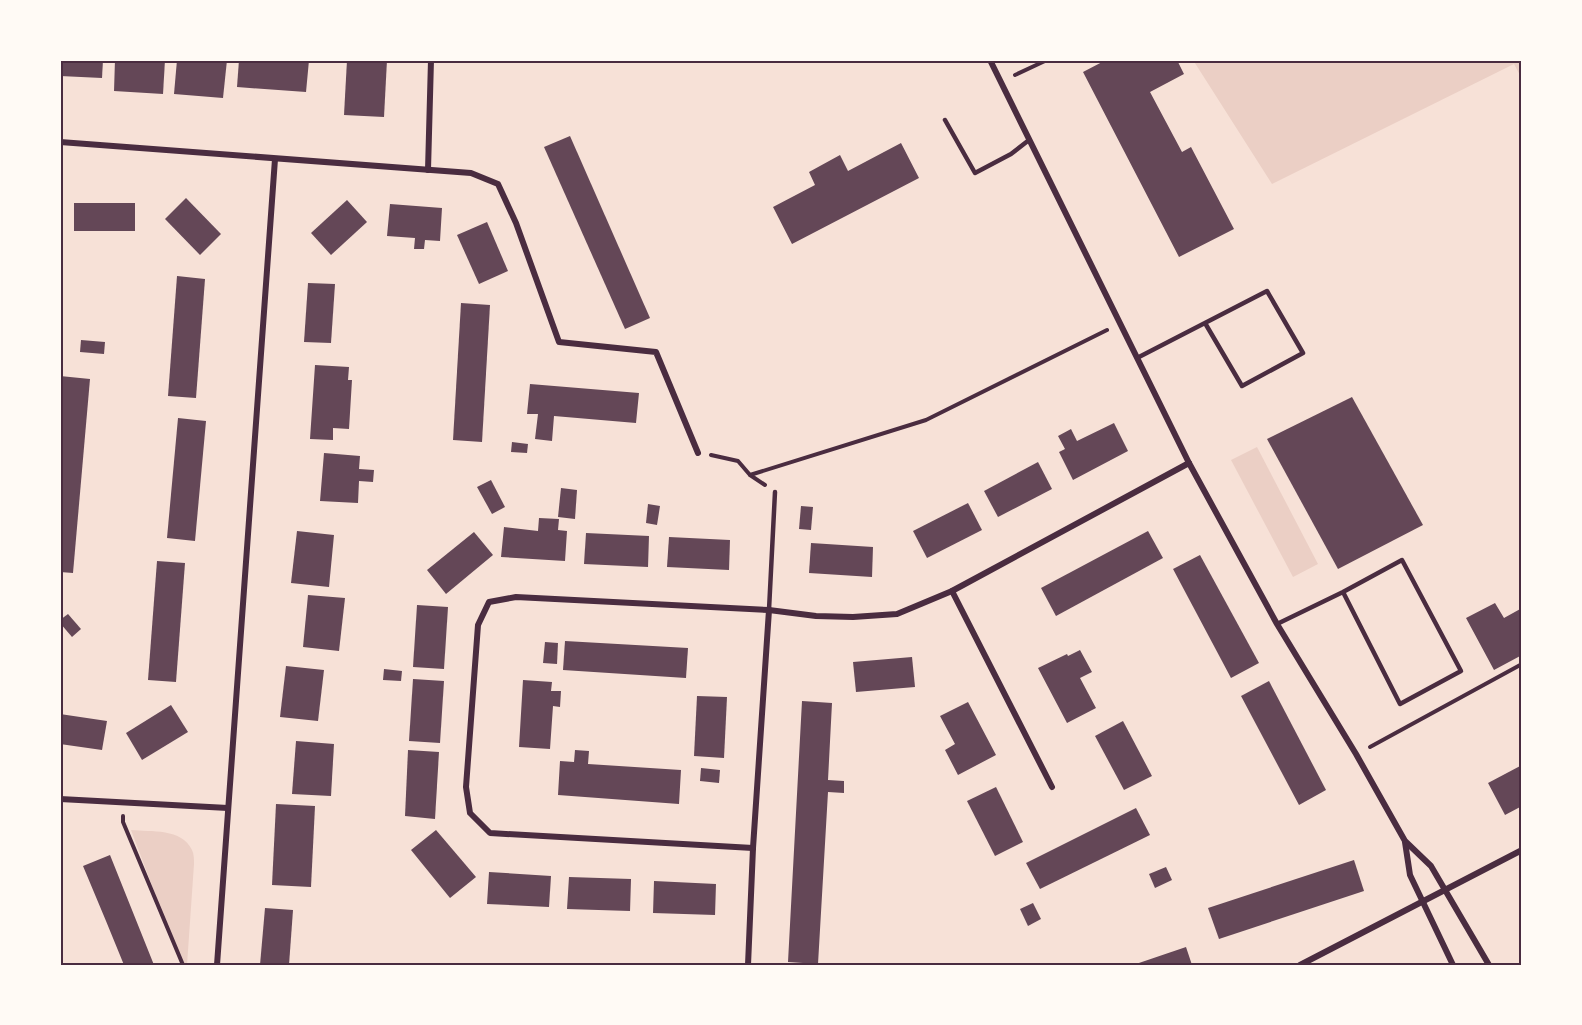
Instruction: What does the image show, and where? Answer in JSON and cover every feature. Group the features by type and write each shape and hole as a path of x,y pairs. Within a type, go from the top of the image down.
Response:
{"street":[{"path":"428,170 431,60"},
{"path":"990,60 1189,463 1277,624 1356,754 1405,841 1431,866 1490,965"},
{"path":"60,142 471,173 498,184 516,223 559,342 656,352 698,453"},
{"path":"217,965 275,159"},
{"path":"753,848 490,833 470,813 466,787 478,625 489,602 516,597 769,610 816,616 853,617 897,614 952,591 1189,463"},
{"path":"952,591 1052,787"},
{"path":"748,965 753,848 769,610"},
{"path":"60,799 228,808"},
{"path":"1405,841 1410,876 1453,965"},
{"path":"1300,965 1522,850"}],"lane":[{"path":"945,120 975,174 1011,154 1029,140"},
{"path":"1137,358 1267,291 1303,353 1242,386 1205,323"},
{"path":"769,610 775,492"},
{"path":"1277,624 1402,560 1461,672 1400,704 1343,592"}],"path":[{"path":"1000,82 1047,60"},
{"path":"750,475 926,420 1120,323"},
{"path":"698,453 738,461 750,475 775,492"},
{"path":"1356,754 1522,664"},
{"path":"121,802 123,822 183,965"}],"shaded area":[{"path":"1193,60 1522,60 1522,79 1514,64 1272,184"},
{"path":"1257,447 1318,564 1293,577 1231,460"},
{"path":"131,830 165,832 174,835 187,843 193,852 187,965 182,965"}],"building":[{"path":"60,60 103,60 102,78 60,76"},
{"path":"115,60 165,60 163,94 114,91"},
{"path":"177,60 227,60 223,98 174,94"},
{"path":"239,60 309,60 306,92 237,87"},
{"path":"347,60 387,60 384,117 344,115"},
{"path":"1106,60 1177,60 1184,74 1150,92 1182,152 1191,147 1234,229 1179,257 1083,72"},
{"path":"570,136 650,318 625,329 544,147"},
{"path":"901,143 919,178 792,244 773,207 815,185 809,172 840,155 848,171"},
{"path":"186,198 221,234 200,255 165,219"},
{"path":"347,200 367,222 331,255 311,233"},
{"path":"74,203 135,203 135,231 74,231"},
{"path":"390,204 442,208 440,241 425,240 424,249 414,249 415,238 387,236"},
{"path":"487,222 508,271 479,284 457,235"},
{"path":"177,276 205,279 196,398 168,396"},
{"path":"308,283 335,284 331,343 304,342"},
{"path":"461,303 490,305 482,442 453,440"},
{"path":"81,340 105,342 104,354 80,352"},
{"path":"315,365 349,367 348,380 352,380 349,429 333,428 333,440 310,439"},
{"path":"60,376 90,379 73,573 60,572"},
{"path":"530,384 639,393 636,423 554,416 552,441 535,439 538,414 527,414"},
{"path":"1352,397 1423,525 1338,569 1267,439"},
{"path":"178,418 206,421 195,541 167,538"},
{"path":"1114,423 1128,451 1073,480 1059,452 1065,449 1058,436 1071,429 1077,441"},
{"path":"512,442 528,444 527,453 511,452"},
{"path":"324,453 360,456 359,469 374,470 373,482 359,481 358,503 320,501"},
{"path":"1038,462 1052,489 998,517 984,491"},
{"path":"491,480 505,507 492,514 477,487"},
{"path":"561,488 577,490 575,519 558,517"},
{"path":"968,503 982,530 927,558 913,531"},
{"path":"648,504 660,506 657,525 646,523"},
{"path":"801,506 813,507 811,530 799,529"},
{"path":"539,518 559,519 558,530 567,531 565,561 501,557 504,527 538,531"},
{"path":"297,531 334,535 329,587 291,583"},
{"path":"1148,531 1163,558 1056,616 1041,588"},
{"path":"474,532 493,555 446,594 427,570"},
{"path":"586,533 649,536 648,567 584,564"},
{"path":"669,537 730,540 729,570 667,567"},
{"path":"811,543 873,547 872,577 809,573"},
{"path":"1200,555 1259,663 1231,678 1173,569"},
{"path":"157,561 185,563 176,682 148,680"},
{"path":"308,595 345,598 339,651 303,647"},
{"path":"1495,603 1504,618 1522,608 1522,644 1519,646 1522,655 1494,670 1466,618"},
{"path":"417,605 448,607 444,669 413,667"},
{"path":"68,614 81,629 72,637 60,623 60,620"},
{"path":"565,641 688,648 686,678 563,670"},
{"path":"545,642 558,643 557,664 543,663"},
{"path":"1080,650 1092,672 1080,678 1096,708 1067,723 1038,668"},
{"path":"912,657 915,687 856,692 853,662"},
{"path":"286,666 324,670 318,721 280,717"},
{"path":"384,669 402,671 401,681 383,680"},
{"path":"413,679 444,681 440,743 409,741"},
{"path":"523,680 552,682 551,691 561,691 560,707 553,706 550,749 519,747"},
{"path":"1269,681 1326,790 1299,805 1241,696"},
{"path":"697,696 727,697 724,758 694,756"},
{"path":"802,701 832,703 828,780 844,781 844,793 828,792 818,964 788,962"},
{"path":"968,702 996,755 958,775 945,750 955,744 940,716"},
{"path":"171,705 188,732 142,760 126,733"},
{"path":"60,714 107,721 102,750 60,744"},
{"path":"1123,721 1152,776 1124,790 1095,736"},
{"path":"296,741 334,744 331,796 292,794"},
{"path":"408,750 439,752 435,819 405,816"},
{"path":"575,750 589,751 588,764 681,770 679,804 558,795 560,761 574,762"},
{"path":"1522,765 1522,806 1505,815 1488,783"},
{"path":"701,768 720,770 719,783 700,781"},
{"path":"996,787 1023,842 995,856 967,801"},
{"path":"276,804 315,806 311,887 272,885"},
{"path":"1136,808 1150,835 1040,889 1026,863"},
{"path":"436,830 476,877 450,898 411,850"},
{"path":"110,855 154,965 124,965 83,866"},
{"path":"1354,860 1364,891 1219,939 1208,908"},
{"path":"1166,867 1172,880 1155,888 1149,874"},
{"path":"489,872 551,876 549,907 487,904"},
{"path":"569,877 631,879 630,911 567,909"},
{"path":"654,881 716,884 715,915 653,913"},
{"path":"1033,903 1041,919 1028,926 1020,909"},
{"path":"265,908 293,910 289,965 260,965"},
{"path":"1186,947 1192,965 1133,965"}]}
